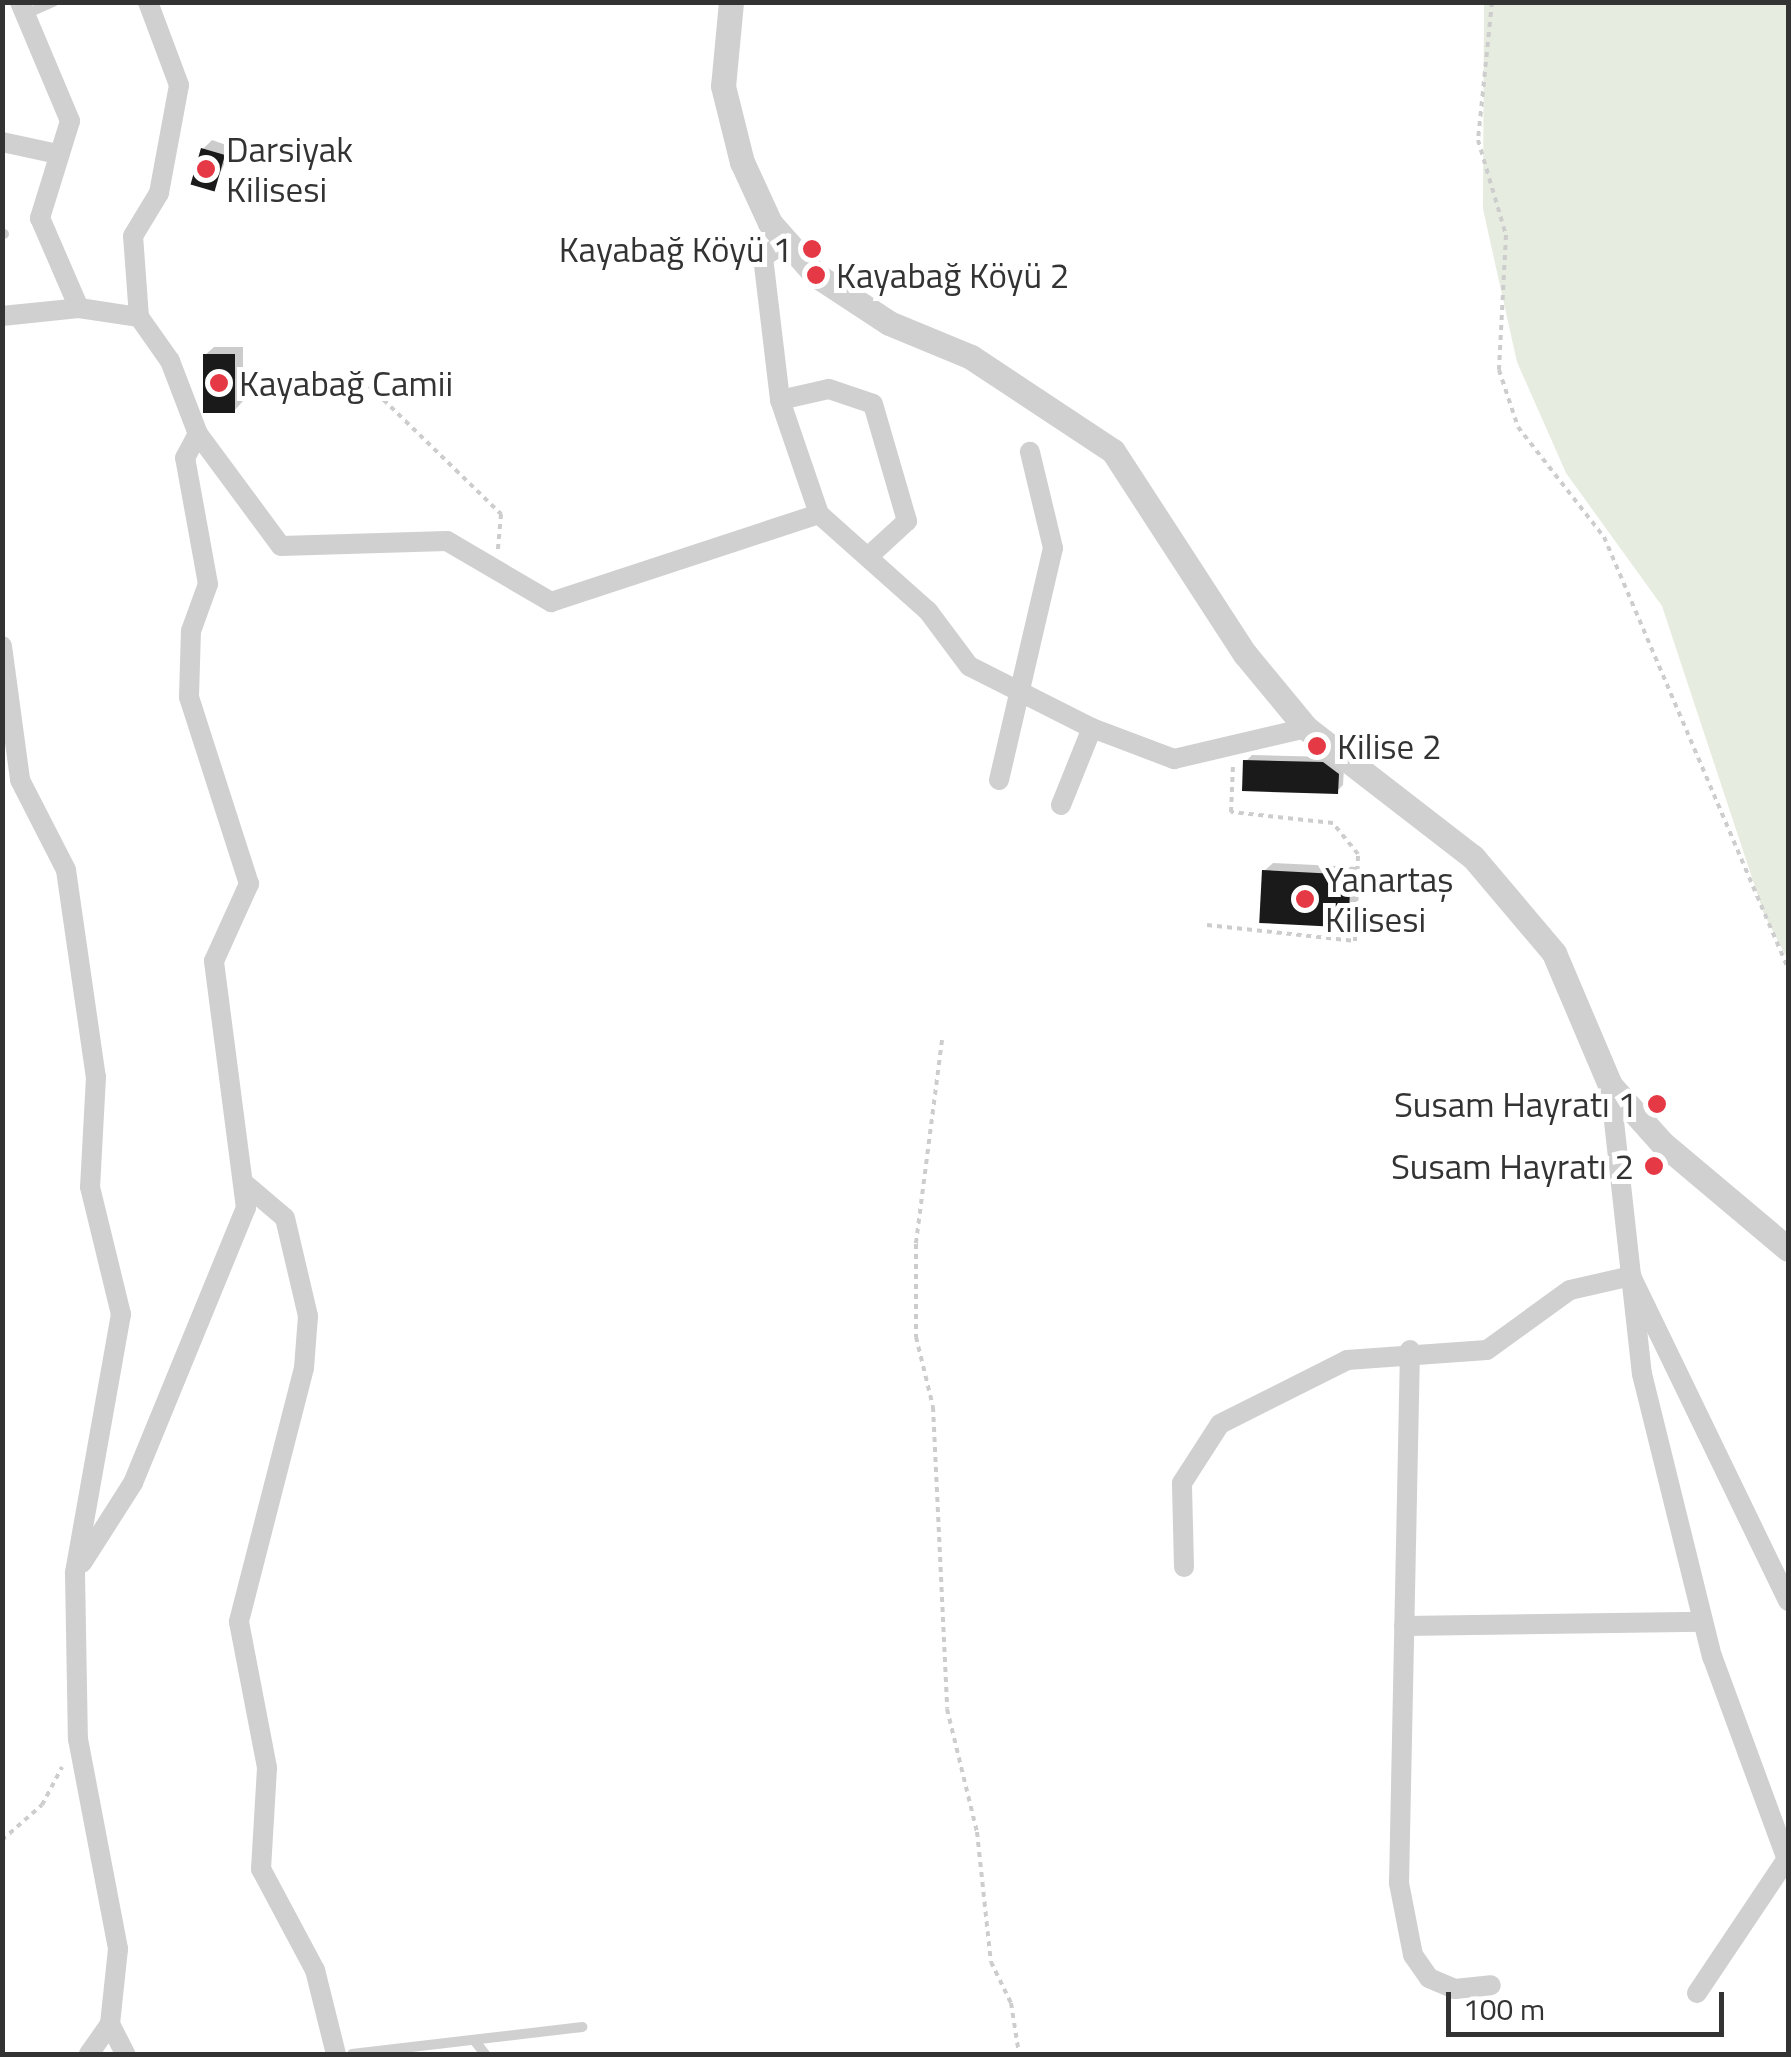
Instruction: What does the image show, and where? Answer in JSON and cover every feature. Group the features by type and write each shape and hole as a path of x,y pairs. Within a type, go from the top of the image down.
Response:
{"street":[{"path":"148,2 179,85 159,193 134,236 138,318 170,361 198,434 281,546 421,538 497,565 551,602 819,514"},
{"path":"731,2 723,86 742,162 787,242 816,275 890,323 970,357 1113,452 1142,482 1246,654 1306,728 1459,846 1554,953 1610,1085 1642,1374 1703,1622 1788,1859 1697,1993"},
{"path":"22,8 70,121 58,154 42,235 80,308"},
{"path":"2,142 58,154"},
{"path":"787,242 763,257 780,400 819,514 870,555 969,666 1020,686 1092,728 1174,759 1234,749 1306,728"},
{"path":"2,316 80,308 138,318"},
{"path":"780,400 829,389 873,404 908,520 870,555"},
{"path":"75,1572 133,1483 231,1253 244,1184 214,961 249,884 189,697 191,630 208,584 185,458 198,434"},
{"path":"998,780 1053,548 1030,452"},
{"path":"2,646 20,780 66,870 96,1077 90,1187 121,1314 75,1572 78,1739 118,1949 110,2024 89,2054"},
{"path":"1061,805 1092,728"},
{"path":"1610,1085 1662,1143 1788,1249"},
{"path":"244,1184 284,1218 308,1316 304,1368 239,1622 267,1768 261,1869 316,1970 336,2054"},
{"path":"1184,1567 1182,1483 1220,1424 1347,1360 1410,1350 1486,1350 1570,1290 1631,1276"},
{"path":"1631,1276 1788,1600"},
{"path":"1410,1350 1399,1884 1413,1955 1441,1986 1491,1985"},
{"path":"1404,1626 1703,1622"},
{"path":"110,2024 125,2054"}],"lane":[{"path":"22,8 53,2"},
{"path":"352,2054 582,2027"},
{"path":"474,2040 484,2054"}],"path":[{"path":"1492,2 1478,140 1506,235 1499,370 1518,427 1604,537 1726,804 1748,889 1788,969"},
{"path":"355,372 500,514 497,565"},
{"path":"1207,924 1355,941 1358,854 1333,823 1231,812 1234,749"},
{"path":"942,1040 916,1244 916,1337 933,1407 947,1709 977,1832 991,1962 1011,2004 1019,2054"},
{"path":"2,1840 42,1805 78,1739"}],"shaded area":[{"path":"1484,3 1788,3 1788,960 1764,914 1662,606 1566,473 1517,362 1483,209"}],"building":[{"path":"201,148 225,155 215,191 191,185"},
{"name":"Kayabağ Camii","path":"203,354 235,354 235,413 203,413"},
{"path":"1243,760 1323,762 1339,774 1338,794 1242,791"},
{"name":"Yanartaş Kilisesi","path":"1262,870 1351,875 1348,928 1259,923"}],"place":[{"name":"Darsiyak Kilisesi","path":"206,169"},
{"name":"Kayabağ Köyü 1","path":"812,249"},
{"name":"Kayabağ Köyü 2","path":"816,275"},
{"name":"Kayabağ Camii","path":"219,383"},
{"name":"Kilise 2","path":"1317,746"},
{"name":"Yanartaş Kilisesi","path":"1305,899"},
{"name":"Susam Hayratı 1","path":"1657,1104"},
{"name":"Susam Hayratı 2","path":"1654,1166"}]}
